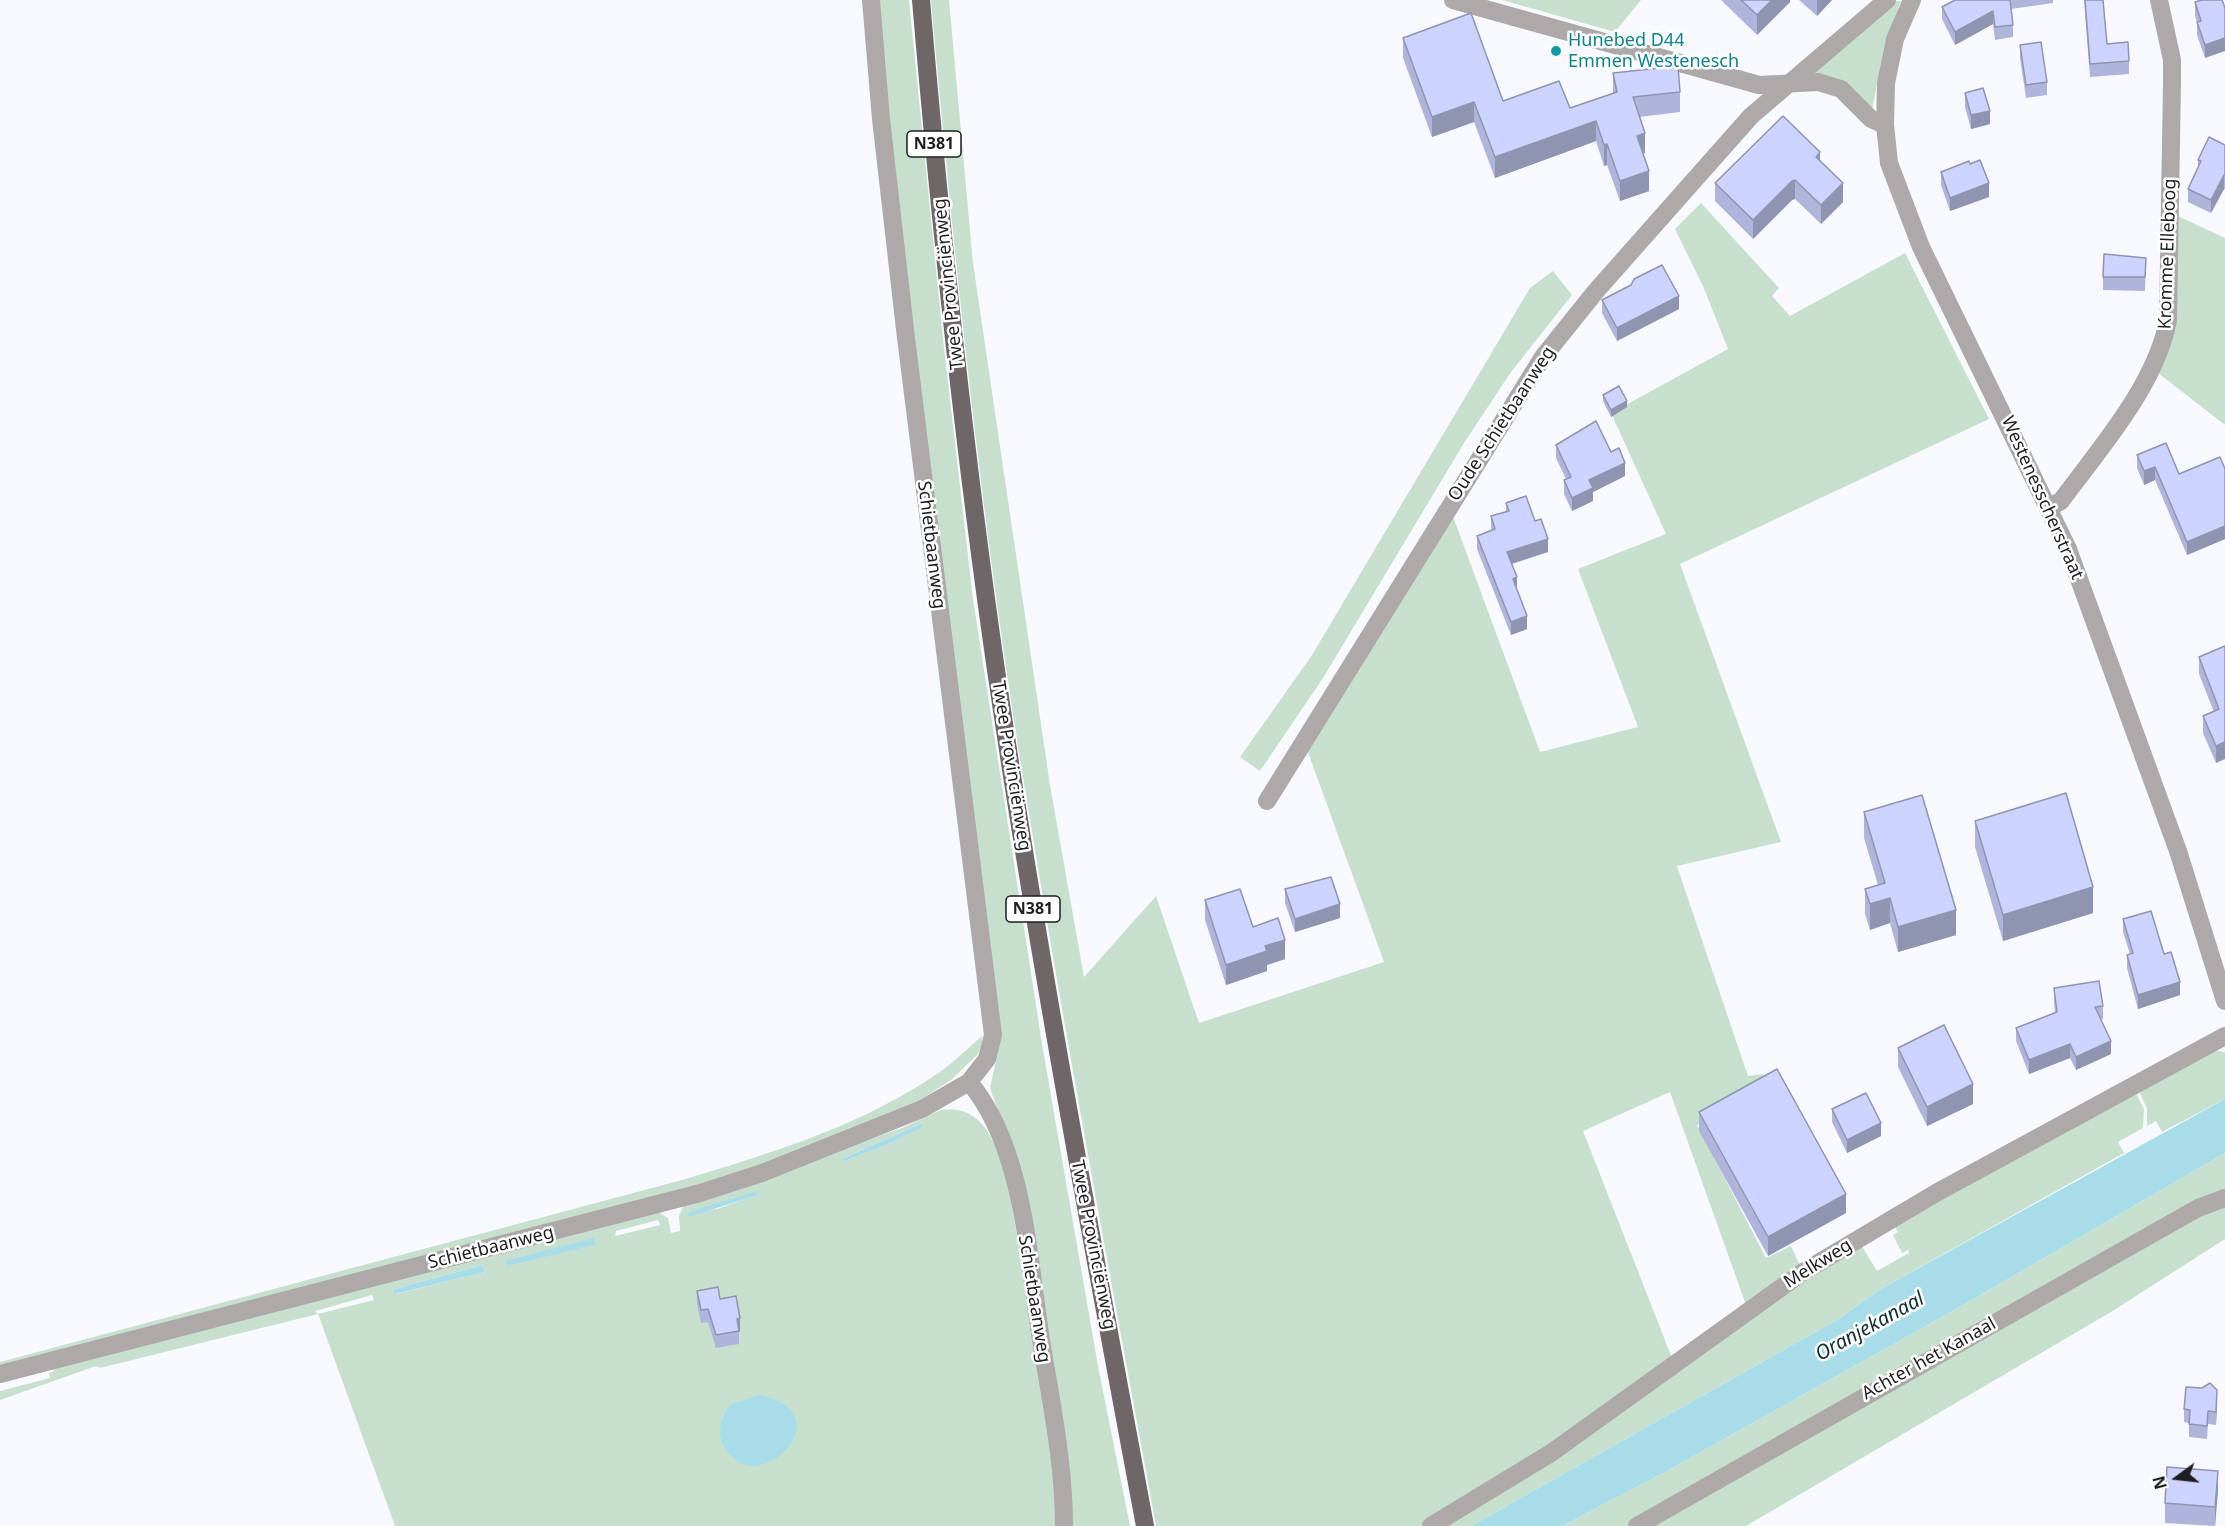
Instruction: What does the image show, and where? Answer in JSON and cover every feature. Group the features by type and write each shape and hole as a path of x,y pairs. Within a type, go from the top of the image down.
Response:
{"main road":[{"name":"Twee Provinciënweg","path":"921,0 946,271 996,668 1059,1065 1145,1526"}],"street":[{"name":"Schietbaanweg","path":"0,1374 700,1193 762,1173 922,1109 969,1082 987,1059 993,1035 907,350 881,119 871,0"},
{"path":"1454,0 1759,85 1818,82 1841,89 1871,119 1885,125"},
{"name":"Oude Schietbaanweg","path":"1267,801 1543,357 1733,134 1787,84 1887,0"},
{"name":"Westenesscherstraat","path":"1912,0 1895,39 1886,82 1885,125 1889,163 1913,228 2050,507 2081,585 2170,829 2225,1001"},
{"name":"Kromme Elleboog","path":"2050,507 2061,501 2134,399 2157,360 2164,339 2168,320 2172,60 2159,0"},
{"name":"Melkweg","path":"1431,1526 1551,1453 1803,1272 1936,1192 2225,1036"},
{"name":"Schietbaanweg","path":"969,1082 998,1130 1006,1150 1019,1200 1060,1457 1064,1526"},
{"name":"Achter het Kanaal","path":"1637,1526 2198,1208 2225,1198"}],"green space":[{"path":"877,0 909,0 943,339 973,599 1042,1044 1098,1366 1130,1526 1069,1526 1011,1146 990,1088 1000,1042 933,533"},
{"path":"931,0 949,0 973,263 1050,785 1084,977 1156,896 1199,1023 1384,962 1305,744 1451,511 1540,752 1638,727 1578,569 1666,534 1611,413 1728,349 1703,286 1675,229 1701,203 1779,288 1772,296 1790,316 1905,253 1989,419 1680,564 1781,842 1677,866 1748,1076 1763,1074 1770,1089 1697,1125 1766,1258 1791,1246 1801,1268 1746,1305 1670,1092 1583,1131 1672,1358 1577,1429 1421,1526 1156,1526 1057,982 1011,701 972,401"},
{"path":"1502,0 1641,0 1615,32"},
{"path":"1895,1 1901,1 1884,47 1872,110 1815,72"},
{"path":"2178,216 2225,238 2225,425 2158,373"},
{"path":"1553,271 1572,295 1511,372 1464,443 1323,678 1260,771 1240,757 1312,655 1530,288"},
{"path":"982,1036 982,1045 978,1054 951,1080 909,1107 782,1162 0,1370 0,1362 682,1180 784,1148 883,1106 944,1069"},
{"path":"2216,1051 2225,1052 2225,1099 2162,1132 2156,1121 2147,1126 2147,1109 2139,1091"},
{"path":"2136,1093 2144,1109 2143,1128 2118,1142 2124,1153 1879,1290 1837,1320 1471,1526 1441,1526 1649,1391 1860,1243 1877,1271 1909,1253 1908,1250 1902,1253 1893,1235 1898,1232 1893,1223"},
{"path":"941,1110 967,1113 984,1127 991,1137 1006,1173 1048,1411 1058,1526 395,1526 318,1314 100,1368 96,1366 0,1400 0,1391 50,1378 49,1373 54,1371 53,1365 655,1210 668,1218 671,1233 680,1231 679,1216 685,1202 902,1128","holes":["922,1123 922,1127 884,1146 842,1162 842,1159","758,1194 717,1209 688,1212","658,1220 660,1225 615,1236 616,1231","482,1265 485,1272 396,1294 394,1289","372,1295 374,1300 318,1314 315,1311"]},
{"path":"2225,1153 2225,1190 1626,1526 1562,1526 1667,1471 1958,1308"},
{"path":"2225,1204 2225,1239 2111,1312 1746,1526 1648,1526 2156,1238"}],"water":[{"name":"Oranjekanaal","path":"2225,1099 2225,1153 1958,1308 1667,1471 1562,1526 1471,1526 1837,1320 1879,1290"},
{"path":"922,1123 923,1127 884,1146 842,1162 842,1159"},
{"path":"757,1191 757,1195 689,1217 688,1212"},
{"path":"594,1238 595,1245 507,1266 505,1261"},
{"path":"482,1265 485,1272 395,1294 393,1292 394,1289"},
{"path":"758,1395 784,1404 795,1417 796,1433 788,1448 774,1460 757,1465 740,1462 725,1448 720,1431 722,1420 730,1405"}],"building":[{"path":"1741,0 1772,0 1757,15"},
{"path":"1955,0 2010,0 2013,25 1995,27 1993,11 1955,32 1942,7"},
{"path":"2085,0 2103,0 2107,44 2128,42 2129,61 2090,64"},
{"path":"2222,0 2225,8 2225,38 2205,45 2197,22 2201,21 2195,2"},
{"path":"1471,13 1503,101 1559,81 1570,108 1617,92 1613,73 1678,66 1680,92 1633,97 1645,133 1637,136 1649,171 1620,181 1596,121 1495,157 1474,102 1432,117 1403,38"},
{"path":"2041,42 2047,82 2026,85 2020,45"},
{"path":"1983,88 1990,111 1971,115 1965,93"},
{"path":"1783,116 1820,152 1816,157 1843,183 1821,205 1795,180 1792,181 1753,220 1715,183"},
{"path":"2209,137 2225,145 2225,176 2211,200 2188,189"},
{"path":"1980,160 1989,183 1950,198 1941,172 1969,161 1970,164"},
{"path":"2104,254 2146,258 2145,277 2103,277"},
{"path":"1662,265 1679,296 1617,328 1602,300 1631,285 1634,279"},
{"path":"1619,386 1627,401 1611,410 1603,395"},
{"path":"1596,421 1611,452 1619,448 1625,463 1589,480 1593,488 1572,498 1564,480 1571,477 1556,445"},
{"path":"2166,443 2179,474 2220,457 2225,469 2225,526 2187,542 2155,467 2144,471 2137,455"},
{"path":"1526,496 1535,521 1541,519 1548,539 1507,552 1517,577 1513,579 1527,616 1511,622 1477,536 1495,529 1491,516 1509,511 1506,503"},
{"path":"2225,646 2225,742 2216,746 2203,716 2219,709 2199,657"},
{"path":"2066,793 2093,887 2003,915 1975,821"},
{"path":"1922,795 1956,910 1898,927 1890,898 1870,904 1865,889 1885,883 1864,812"},
{"path":"1331,877 1340,904 1295,919 1285,889"},
{"path":"1240,889 1253,927 1278,918 1285,940 1265,946 1267,951 1226,965 1205,900"},
{"path":"2151,911 2164,954 2171,952 2180,982 2138,995 2127,955 2133,953 2123,919"},
{"path":"2099,981 2103,1006 2095,1007 2111,1041 2076,1057 2070,1044 2029,1060 2016,1028 2057,1012 2054,988"},
{"path":"1944,1025 1973,1084 1927,1107 1898,1048"},
{"path":"1777,1069 1846,1194 1768,1237 1699,1112"},
{"path":"1866,1093 1881,1123 1847,1140 1832,1109"},
{"path":"718,1287 720,1299 736,1296 740,1318 737,1319 739,1331 716,1335 708,1309 701,1310 697,1291"},
{"path":"2210,1383 2217,1390 2216,1412 2208,1411 2207,1426 2189,1424 2190,1410 2184,1409 2186,1387 2202,1388"},
{"path":"2167,1467 2218,1471 2215,1507 2165,1503"}],"place":[{"name":"Hunebed D44 Emmen Westenesch","path":"1556,51"}]}
